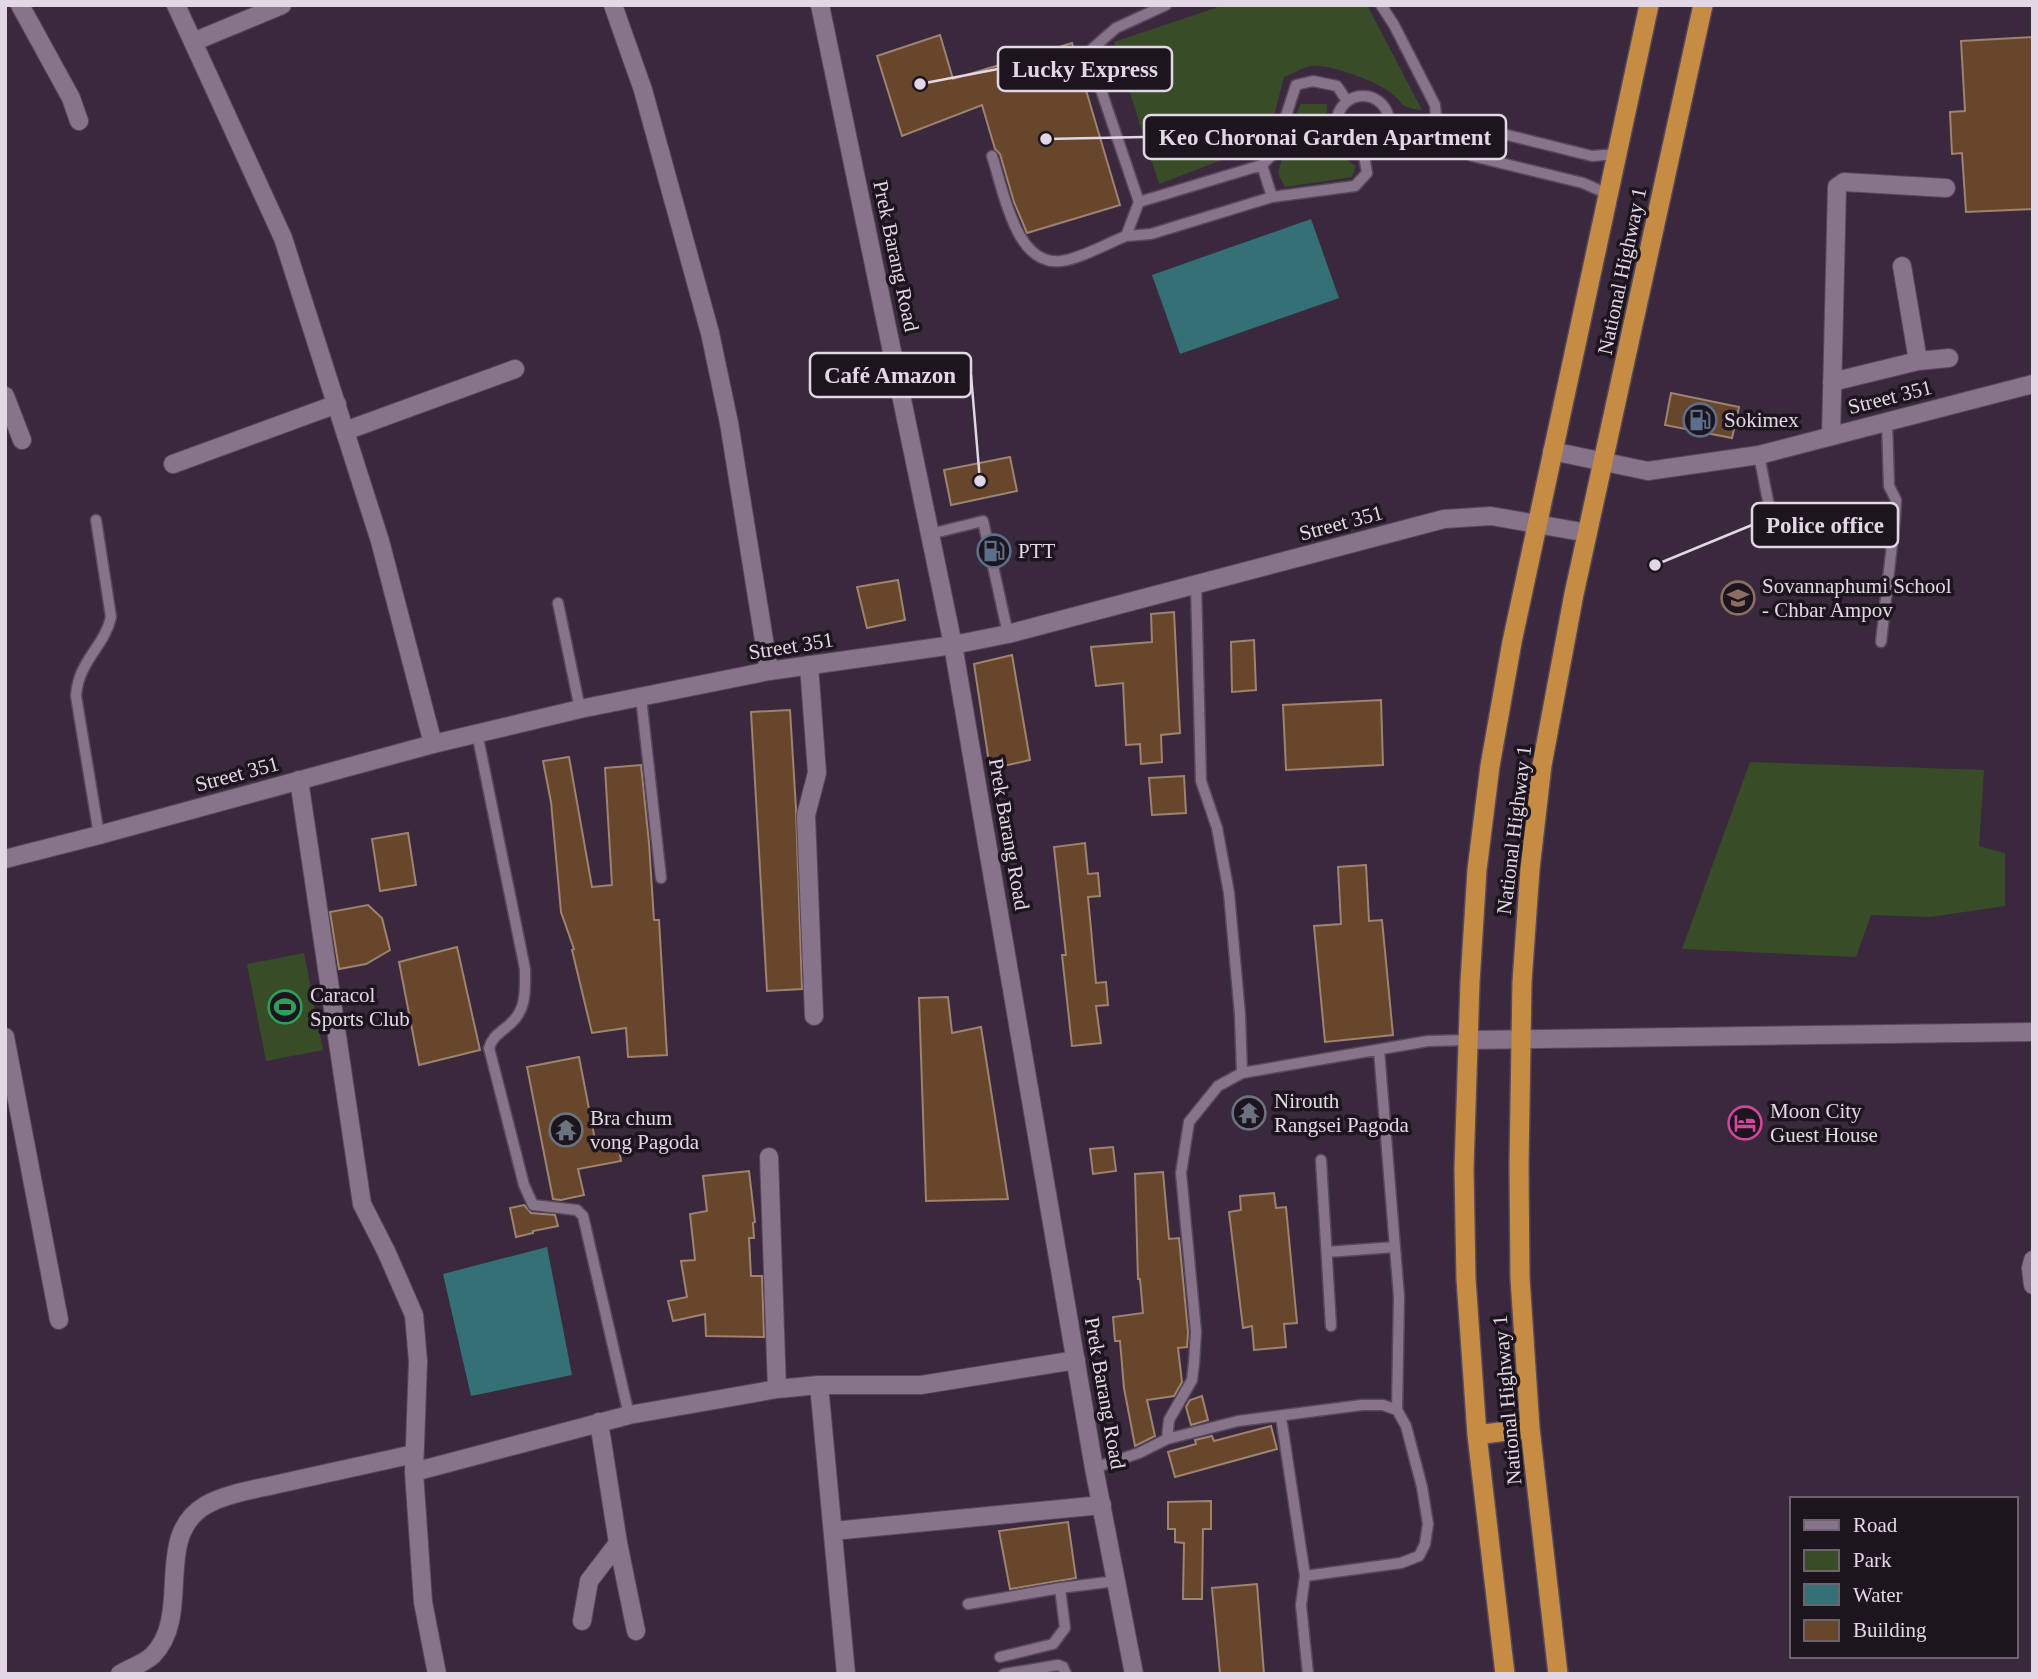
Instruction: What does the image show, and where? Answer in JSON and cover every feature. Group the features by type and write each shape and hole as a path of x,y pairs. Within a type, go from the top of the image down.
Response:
{"highway":[{"name":"National Highway 1","path":"1504,1674 1477,1434 1466,1279 1464,1168 1477,870 1490,766 1537,522 1649,5"},
{"name":"National Highway 1","path":"1559,1674 1531,1428 1520,1278 1522,982 1530,869 1542,765 1588,533 1703,5"},
{"path":"1477,1434 1531,1428"}],"street":[{"path":"20,5 71,98 79,121"},
{"path":"176,5 283,238 380,541 433,744"},
{"path":"193,42 282,5"},
{"path":"613,5 643,90 710,334 729,423 769,671"},
{"name":"Prek Barang Road","path":"820,5 953,645 1094,1468 1134,1674"},
{"path":"1831,436 1837,187 1844,182 1946,188"},
{"path":"1902,266 1918,361"},
{"path":"1832,382 1918,361 1949,358"},
{"path":"345,430 515,369"},
{"name":"Street 351","path":"1552,451 1648,471 1759,455 2033,384"},
{"path":"5,396 22,440"},
{"path":"173,464 337,404"},
{"name":"Street 351","path":"5,859 477,733 769,671 953,645 1008,634 1444,520 1491,516 1588,533"},
{"path":"809,666 817,773 806,815 814,1016"},
{"path":"299,780 362,1204 414,1315 418,1360 414,1463 423,1602 437,1674"},
{"path":"1468,1040 2033,1032"},
{"path":"5,1037 59,1320"},
{"path":"769,1157 777,1389"},
{"path":"2033,1260 2033,1285"},
{"path":"120,1674 152,1656 169,1628 175,1589 176,1555 184,1525 205,1505 243,1492 414,1463 629,1415 777,1389 819,1385 921,1385 1076,1360"},
{"path":"819,1385 846,1674"},
{"path":"599,1423 618,1543 636,1631"},
{"path":"833,1531 1102,1505"},
{"path":"582,1621 589,1581 618,1543"}],"lane":[{"path":"1126,236 1139,202 1098,81 1093,48 1116,28 1166,5"},
{"path":"1381,5 1435,105 1436,117 1432,132"},
{"path":"1139,202 1262,165 1274,153 1296,85 1313,81 1337,86 1347,101"},
{"path":"1362,96 1381,103 1387,111 1389,123 1382,141 1363,149 1343,141 1337,128 1338,112 1347,101 1362,96"},
{"path":"1389,123 1432,132 1479,128 1592,156 1617,154"},
{"path":"1432,132 1472,156 1584,183 1608,194"},
{"path":"992,156 1018,236 1036,256 1049,262 1063,261 1126,236 1151,233 1272,197 1355,187 1367,173 1363,149"},
{"path":"1262,165 1272,197"},
{"path":"1881,642 1896,500 1889,486 1887,422"},
{"path":"1759,455 1769,506"},
{"path":"96,520 111,617 109,626 80,673 76,696 99,835"},
{"path":"930,534 983,521 1008,634"},
{"path":"1196,585 1201,781 1217,828 1229,893 1240,1015 1242,1073"},
{"path":"558,603 580,709"},
{"path":"641,697 661,878"},
{"path":"477,733 525,969 525,1002 514,1021 492,1038 489,1048 524,1185 533,1205 577,1210 583,1216 629,1415"},
{"path":"1167,1439 1169,1420 1192,1380 1194,1363 1196,1332 1181,1172 1189,1122 1218,1086 1242,1073 1428,1041 1468,1040"},
{"path":"1305,1576 1401,1563 1419,1556 1427,1524 1422,1487 1406,1426 1397,1410 1400,1349 1395,1247 1379,1050"},
{"path":"1321,1160 1331,1326"},
{"path":"1327,1252 1395,1247"},
{"path":"1094,1468 1139,1453 1167,1439 1238,1421 1281,1418 1362,1405 1383,1405 1397,1410"},
{"path":"1281,1418 1305,1576 1301,1605 1308,1674"},
{"path":"968,1604 1116,1581"},
{"path":"1000,1657 1053,1644 1065,1628 1060,1588"},
{"path":"1004,1674 1052,1665 1063,1667 1066,1674"}],"green space":[{"path":"1224,5 1367,5 1422,110 1406,106 1390,92 1363,78 1328,67 1310,66 1284,77 1272,124 1261,145 1159,184 1114,42"},
{"path":"1301,104 1327,104 1326,126 1329,141 1338,153 1356,166 1352,177 1285,187 1278,173 1292,123"},
{"path":"1750,762 1984,770 1979,846 2005,853 2005,906 1930,917 1871,915 1856,957 1682,949"},
{"name":"Caracol Sports Club","path":"304,953 323,1050 266,1061 247,964"}],"water":[{"path":"1311,219 1339,298 1180,354 1152,275"},
{"path":"547,1247 572,1375 471,1396 443,1274"}],"building":[{"path":"940,35 953,79 1072,43 1120,205 1027,233 1014,202 1000,154 995,149 982,105 902,136 877,56"},
{"path":"2033,37 2033,209 1966,212 1962,153 1952,154 1950,112 1965,111 1961,41"},
{"path":"1671,393 1739,407 1732,438 1665,425"},
{"path":"1010,457 1017,491 951,505 944,470"},
{"path":"898,580 905,620 867,628 857,587"},
{"path":"1174,612 1180,733 1161,735 1162,762 1141,764 1140,744 1126,745 1123,683 1096,686 1091,647 1152,642 1151,614"},
{"path":"1254,640 1256,690 1232,692 1231,642"},
{"path":"1012,655 1030,760 990,769 974,664"},
{"path":"1381,700 1383,765 1286,770 1283,705"},
{"path":"790,710 802,989 767,991 751,712"},
{"path":"569,757 592,887 612,885 605,768 641,765 654,920 659,920 667,1055 628,1057 626,1028 592,1033 572,950 574,949 561,912 551,802 543,761"},
{"path":"1184,776 1186,813 1152,815 1149,778"},
{"path":"408,833 416,885 380,891 372,839"},
{"path":"1085,843 1088,874 1098,873 1100,896 1088,897 1096,983 1106,982 1108,1005 1096,1006 1101,1043 1072,1046 1062,955 1066,955 1054,847"},
{"path":"1366,865 1369,921 1382,920 1393,1035 1325,1042 1314,926 1341,924 1338,867"},
{"path":"368,905 382,918 390,950 366,964 339,969 330,912"},
{"path":"457,947 480,1050 419,1065 399,962"},
{"path":"948,997 952,1033 981,1027 1008,1199 926,1201 919,998"},
{"path":"579,1057 595,1140 617,1137 621,1161 578,1169 584,1195 553,1199 527,1067"},
{"path":"1113,1147 1116,1171 1093,1174 1090,1149"},
{"path":"749,1171 755,1222 754,1238 749,1238 751,1276 762,1276 764,1337 706,1336 705,1314 673,1321 668,1301 687,1297 681,1261 695,1260 690,1214 707,1211 703,1176"},
{"path":"1163,1172 1169,1239 1179,1238 1187,1347 1178,1348 1182,1382 1174,1396 1147,1400 1155,1436 1135,1446 1124,1388 1120,1341 1115,1341 1113,1317 1143,1313 1138,1279 1135,1174"},
{"path":"1274,1193 1276,1208 1286,1207 1297,1323 1284,1324 1286,1347 1254,1350 1252,1326 1243,1328 1229,1212 1241,1210 1240,1196"},
{"path":"524,1205 531,1213 555,1215 558,1226 516,1237 510,1208"},
{"path":"1202,1396 1208,1420 1191,1425 1186,1407 1190,1400"},
{"path":"1271,1426 1277,1449 1175,1477 1168,1452 1196,1444 1195,1440 1212,1436 1214,1441"},
{"path":"1211,1501 1211,1529 1203,1529 1202,1599 1183,1599 1184,1543 1175,1542 1175,1529 1168,1529 1168,1502"},
{"path":"1068,1522 1076,1578 1010,1589 999,1531"},
{"path":"1257,1584 1264,1674 1220,1674 1212,1588"}],"place":[{"name":"Lucky Express","path":"920,84"},
{"name":"Keo Choronai Garden Apartment","path":"1046,139"},
{"name":"Sokimex","path":"1700,420"},
{"name":"Café Amazon","path":"980,481"},
{"name":"PTT","path":"994,551"},
{"name":"Police office","path":"1655,565"},
{"name":"Sovannaphumi School - Chbar Ampov","path":"1738,598"},
{"name":"Caracol Sports Club","path":"285,1007"},
{"name":"Nirouth Rangsei Pagoda","path":"1249,1113"},
{"name":"Moon City Guest House","path":"1745,1123"},
{"name":"Bra chum vong Pagoda","path":"566,1130"}]}
